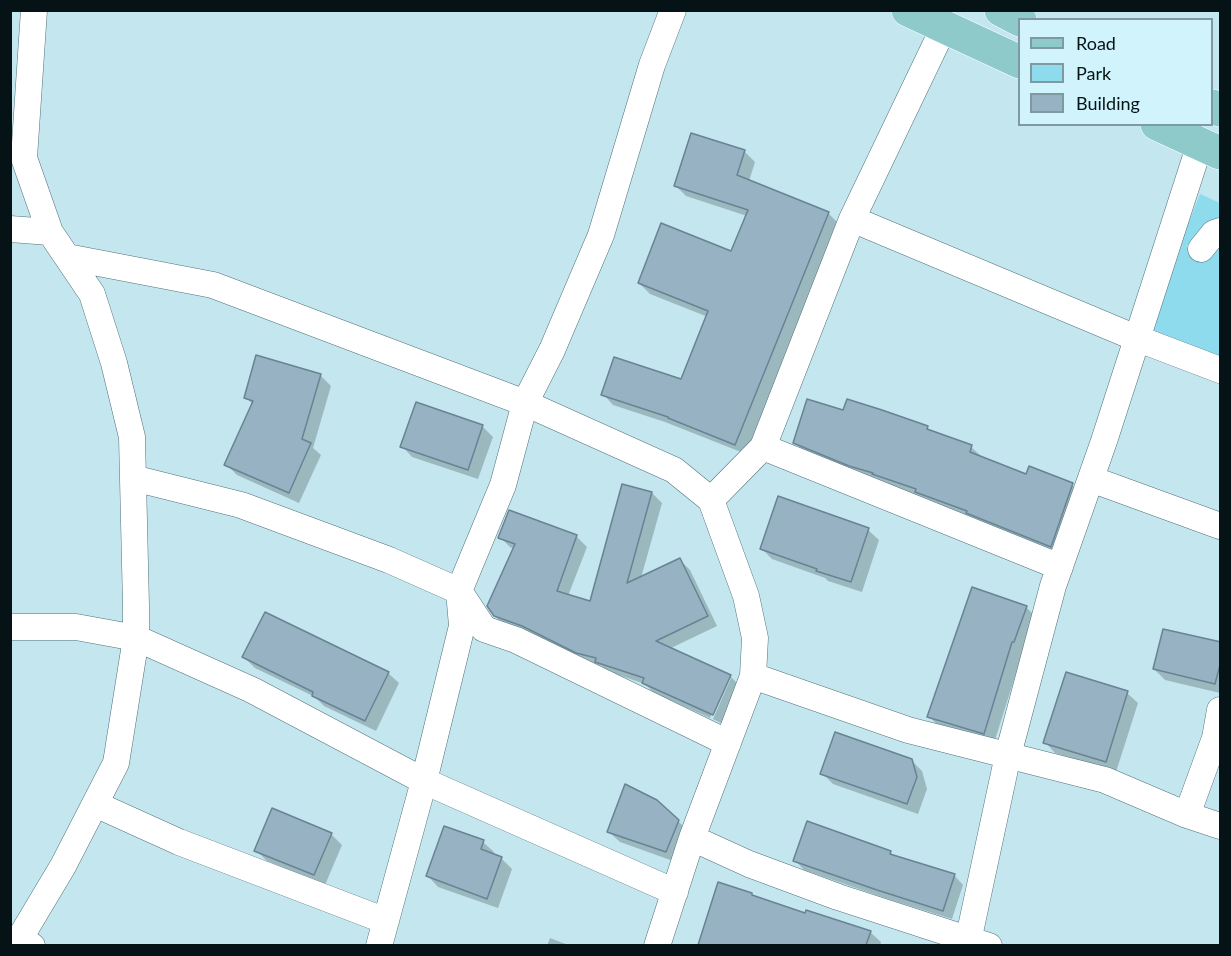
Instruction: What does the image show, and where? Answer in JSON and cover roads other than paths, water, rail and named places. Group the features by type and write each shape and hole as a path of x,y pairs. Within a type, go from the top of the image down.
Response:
{"main road":[{"path":"909,10 1018,61"},
{"path":"1001,10 1018,19"},
{"path":"1161,126 1210,149"}],"street":[{"path":"21,938 63,866 116,763 136,638 132,437 114,363 92,294 50,232 24,159 20,61 34,10"},
{"path":"379,945 424,781 462,626 459,591 503,485 525,403 552,350 601,235 652,65 673,10"},
{"path":"711,500 762,447 852,219 944,27"},
{"path":"692,838 749,864 975,943 1008,755 1053,586 1104,441 1136,338 1210,149"},
{"path":"852,219 1136,338 1221,370"},
{"path":"10,228 50,232"},
{"path":"1201,249 1214,233 1221,231"},
{"path":"67,257 213,285 525,403 674,470 711,500 746,596 755,638 753,676 692,838 657,945"},
{"path":"762,447 1060,567"},
{"path":"133,478 241,505 389,560 459,591 484,629 516,640 728,743"},
{"path":"1091,479 1221,526"},
{"path":"10,627 76,627 136,638 252,690 424,781 675,892"},
{"path":"753,676 908,730 1105,780 1187,815 1221,826"},
{"path":"1187,815 1215,738 1221,710"},
{"path":"95,804 179,842 386,921"}]}
